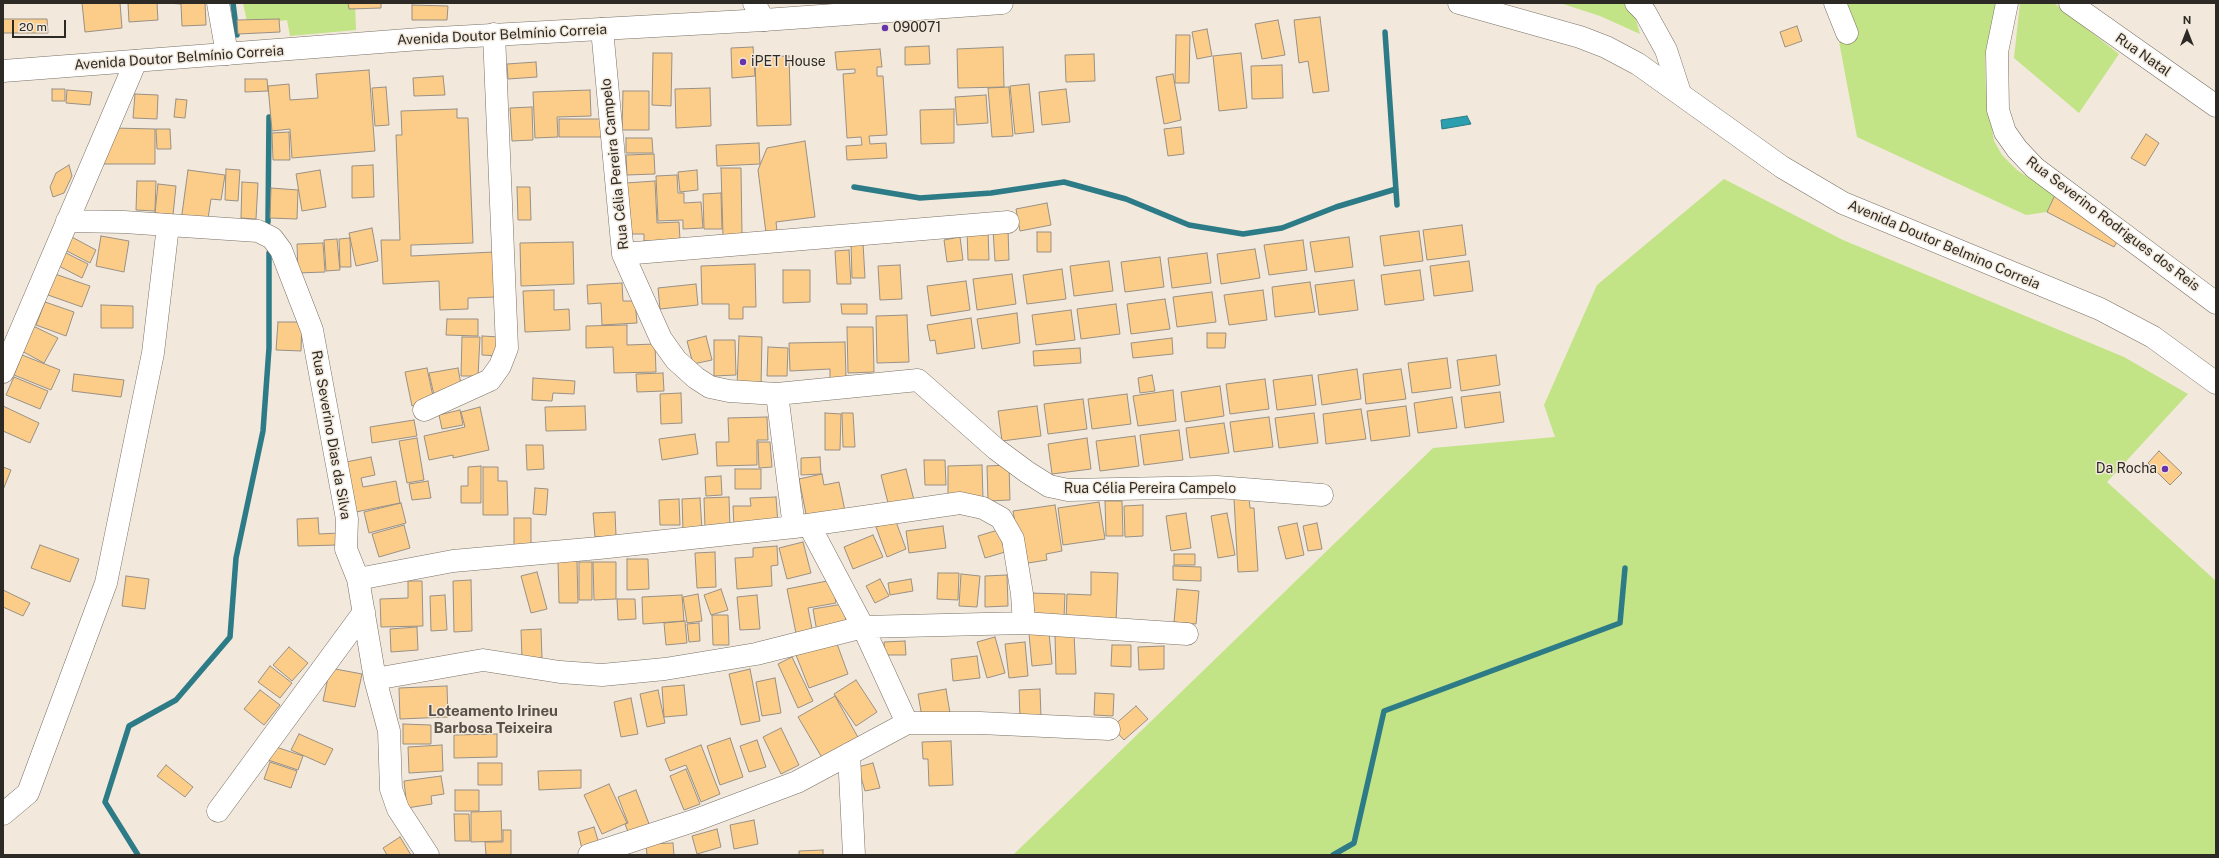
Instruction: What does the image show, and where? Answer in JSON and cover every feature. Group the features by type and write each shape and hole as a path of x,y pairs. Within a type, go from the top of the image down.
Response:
{"street":[{"path":"218,3 227,54"},
{"name":"Avenida Doutor Belmínio Correia","path":"3,71 494,34 602,28 759,12 1002,3"},
{"name":"Avenida Doutor Belmino Correia","path":"1459,3 1580,37 1599,44 1638,64 1782,167 1843,203 2100,309 2154,337 2216,383"},
{"path":"1636,3 1657,31 1666,50 1680,93"},
{"path":"1835,3 1847,33"},
{"name":"Rua Severino Rodrigues dos Reis","path":"2007,3 1997,52 1998,110 2005,132 2017,149 2035,168 2216,303"},
{"name":"Rua Natal","path":"2070,3 2216,106"},
{"name":"Rua Célia Pereira Campelo","path":"602,28 623,254 661,339 676,360 710,387 729,391 777,394 918,380 996,449 1049,486 1068,490 1217,487 1322,495"},
{"path":"424,410 490,380 500,366 507,348 494,34"},
{"path":"3,372 136,62"},
{"name":"Rua Severino Dias da Silva","path":"68,221 258,232 272,238 281,250 312,330 347,519 346,549 358,579 375,679 389,731 392,789 398,809 428,855"},
{"path":"623,254 1008,222"},
{"path":"3,814 28,793 106,583 153,353 168,226"},
{"path":"777,394 802,526 864,626 907,723"},
{"path":"358,579 453,561 802,526 960,503 982,508 1001,518 1013,539 1022,594 1024,623"},
{"path":"218,811 364,612"},
{"path":"375,679 483,660 581,674 602,675 665,669 756,654 864,626 1024,623 1188,634"},
{"path":"589,855 696,820 797,782 907,723 980,723 1109,729"},
{"path":"848,754 854,855"}],"green space":[{"path":"243,3 355,3 356,30 290,36 287,20 248,26"},
{"path":"1560,3 1626,3 1634,13 1640,34 1600,16"},
{"path":"1837,3 1996,3 1985,58 1986,90 1994,141 2002,155 2017,170 2055,195 2047,212 2026,215 1857,137 1834,15"},
{"path":"2020,3 2054,3 2119,54 2079,113 2014,58"},
{"path":"1724,179 1843,240 2124,357 2188,394 2107,482 2216,581 2216,855 1013,855 1433,448 1555,437 1544,405 1597,285"}],"water":[{"path":"1467,116 1471,124 1442,129 1441,120"}],"building":[{"path":"82,3 120,3 122,28 85,32"},
{"path":"128,3 157,3 158,20 129,22"},
{"path":"166,3 205,3 206,25 182,26 181,4"},
{"path":"348,3 381,3 381,8 349,9"},
{"path":"412,5 448,6 447,20 412,20"},
{"path":"1320,17 1329,91 1313,93 1308,61 1299,63 1294,20"},
{"path":"3,19 47,19 48,33 3,33"},
{"path":"279,19 280,32 238,34 237,20"},
{"path":"1278,20 1285,55 1262,59 1255,24"},
{"path":"1797,26 1802,41 1785,47 1780,32"},
{"path":"1207,29 1212,56 1197,59 1192,32"},
{"path":"1176,35 1190,35 1189,83 1175,83"},
{"path":"929,46 930,64 905,65 905,47"},
{"name":"iPET House","path":"753,47 755,76 732,78 731,48"},
{"path":"1003,47 1004,87 958,88 957,49"},
{"path":"880,49 882,67 877,67 877,76 883,76 887,135 869,136 870,144 886,143 887,158 847,160 846,146 862,145 861,137 847,138 843,74 855,73 855,69 837,70 835,52"},
{"path":"653,53 672,53 671,106 652,105"},
{"path":"1241,53 1247,108 1219,111 1213,56"},
{"path":"1094,54 1095,81 1066,82 1065,55"},
{"path":"789,56 791,125 757,126 755,57"},
{"path":"536,62 537,77 508,79 507,64"},
{"path":"1282,65 1283,98 1252,99 1251,66"},
{"path":"369,70 375,151 292,158 290,129 272,131 268,86 289,84 290,100 318,98 316,74"},
{"path":"1173,74 1181,120 1164,124 1156,77"},
{"path":"443,76 445,95 414,96 413,78"},
{"path":"245,79 267,79 268,91 245,92"},
{"path":"1029,84 1034,132 1015,134 1010,86"},
{"path":"386,87 389,125 375,126 372,88"},
{"path":"1009,87 1013,136 992,137 988,88"},
{"path":"710,88 711,126 676,128 675,89"},
{"path":"52,89 65,89 65,101 52,101"},
{"path":"1066,89 1070,122 1042,125 1039,92"},
{"path":"67,90 92,92 90,105 66,103"},
{"path":"590,90 591,116 557,117 558,137 535,138 533,92"},
{"path":"623,91 649,91 649,130 622,130"},
{"path":"135,94 158,95 157,119 133,118"},
{"path":"986,95 988,123 957,125 955,97"},
{"path":"176,99 187,100 185,118 174,117"},
{"path":"532,107 533,140 512,141 510,108"},
{"path":"457,109 457,118 468,118 473,243 411,245 411,256 494,252 496,297 468,298 468,309 440,310 439,281 383,284 381,240 400,240 396,135 402,135 401,111"},
{"path":"954,109 954,143 921,144 920,110"},
{"path":"559,119 603,119 603,137 559,137"},
{"path":"1181,127 1184,154 1168,156 1164,129"},
{"path":"113,128 155,129 155,164 102,164"},
{"path":"156,129 170,129 171,149 157,149"},
{"path":"289,132 290,160 273,160 272,133"},
{"path":"2146,134 2159,143 2145,166 2131,158"},
{"path":"626,138 652,138 653,153 626,153"},
{"path":"805,141 815,217 776,222 777,231 766,233 758,170 767,148"},
{"path":"759,143 760,164 717,166 716,145"},
{"path":"654,154 655,174 627,175 626,155"},
{"path":"69,165 72,176 64,193 53,197 50,187 56,173"},
{"path":"373,165 374,197 352,198 352,166"},
{"path":"721,168 741,168 742,235 723,236"},
{"path":"226,169 240,170 238,201 225,200"},
{"path":"188,170 225,175 221,200 211,199 207,225 181,221"},
{"path":"320,170 326,207 302,211 296,174"},
{"path":"697,170 698,190 680,192 678,172"},
{"path":"677,175 678,193 684,193 684,203 701,202 703,228 683,229 683,220 658,221 656,176"},
{"path":"137,181 156,181 155,211 136,210"},
{"path":"655,181 657,223 679,222 680,240 644,241 644,234 628,234 626,183"},
{"path":"242,182 258,183 256,219 241,218"},
{"path":"158,184 176,186 173,215 155,213"},
{"path":"517,187 530,187 531,220 518,220"},
{"path":"271,188 298,190 297,219 270,218"},
{"path":"721,193 722,229 704,229 703,194"},
{"path":"2055,195 2121,235 2114,247 2047,212"},
{"path":"1047,203 1051,225 1020,231 1016,209"},
{"path":"1462,225 1466,255 1427,260 1423,230"},
{"path":"372,228 378,261 356,266 349,233"},
{"path":"1008,229 1009,260 995,261 993,230"},
{"path":"967,230 988,230 989,260 968,260"},
{"path":"1419,231 1423,261 1384,266 1380,236"},
{"path":"1037,232 1051,232 1051,252 1037,252"},
{"path":"70,236 96,250 90,263 63,249"},
{"path":"101,236 129,241 124,272 96,266"},
{"path":"960,237 963,260 947,262 944,240"},
{"path":"1349,237 1353,267 1315,272 1310,242"},
{"path":"350,238 351,267 340,267 339,239"},
{"path":"337,239 340,270 326,271 324,240"},
{"path":"1303,240 1307,270 1269,275 1264,245"},
{"path":"573,242 574,284 521,286 520,243"},
{"path":"323,243 325,272 298,273 297,244"},
{"path":"851,243 863,243 865,278 852,278"},
{"path":"1255,249 1260,278 1221,284 1217,254"},
{"path":"849,250 851,284 837,284 835,251"},
{"path":"64,252 88,264 82,278 57,265"},
{"path":"1207,253 1211,283 1172,288 1168,258"},
{"path":"1160,257 1164,287 1125,292 1121,262"},
{"path":"1109,261 1113,291 1074,296 1070,266"},
{"path":"1469,261 1473,291 1434,296 1430,266"},
{"path":"755,264 756,307 743,307 743,319 729,319 729,304 702,304 701,266"},
{"path":"900,265 902,299 880,300 878,266"},
{"path":"1062,269 1066,299 1027,304 1023,275"},
{"path":"783,270 810,270 810,302 783,303"},
{"path":"1420,270 1424,300 1385,305 1381,275"},
{"path":"55,274 90,286 82,307 48,295"},
{"path":"1012,274 1016,304 977,310 973,279"},
{"path":"1354,280 1358,310 1319,315 1315,285"},
{"path":"966,281 970,310 931,316 927,286"},
{"path":"1310,282 1315,312 1275,317 1272,287"},
{"path":"622,283 623,301 635,301 637,323 602,325 601,303 588,304 587,285"},
{"path":"696,284 698,305 660,309 658,288"},
{"path":"554,290 554,310 569,309 570,330 525,332 523,291"},
{"path":"1263,290 1267,320 1229,325 1224,295"},
{"path":"1212,292 1216,322 1177,327 1173,297"},
{"path":"1165,299 1170,329 1131,334 1127,304"},
{"path":"45,302 74,312 66,336 36,325"},
{"path":"841,304 867,304 867,314 842,314"},
{"path":"1116,304 1120,334 1081,339 1077,309"},
{"path":"101,305 133,306 133,328 101,328"},
{"path":"1071,310 1075,340 1036,345 1032,315"},
{"path":"1017,313 1020,343 982,349 977,319"},
{"path":"907,315 909,362 877,363 876,316"},
{"path":"971,318 975,348 937,354 935,340 930,341 927,325"},
{"path":"447,319 478,319 478,336 446,335"},
{"path":"278,322 302,322 301,351 276,350"},
{"path":"31,325 58,338 44,363 18,349"},
{"path":"627,325 627,345 655,344 656,372 614,373 613,347 586,348 586,326"},
{"path":"847,327 873,327 874,372 848,373"},
{"path":"1207,333 1226,333 1225,348 1207,348"},
{"path":"482,336 500,337 499,356 482,355"},
{"path":"706,336 712,360 693,364 687,341"},
{"path":"739,336 762,337 761,387 737,386"},
{"path":"462,337 480,337 478,376 461,376"},
{"path":"1172,338 1173,354 1133,358 1131,343"},
{"path":"714,340 735,340 736,375 714,376"},
{"path":"845,342 846,377 830,378 830,369 790,371 789,343"},
{"path":"768,347 788,348 787,376 767,376"},
{"path":"1080,348 1081,363 1034,366 1033,351"},
{"path":"22,355 60,370 51,390 14,375"},
{"path":"1496,355 1500,385 1461,391 1457,360"},
{"path":"1447,358 1451,388 1412,393 1408,363"},
{"path":"427,368 434,401 412,406 405,372"},
{"path":"458,368 462,390 434,395 429,373"},
{"path":"1357,369 1361,399 1322,405 1318,375"},
{"path":"1401,369 1406,399 1366,404 1363,374"},
{"path":"663,373 664,391 637,392 636,374"},
{"path":"74,374 124,380 121,397 72,391"},
{"path":"1152,375 1155,391 1140,393 1138,378"},
{"path":"1312,375 1316,405 1277,410 1273,380"},
{"path":"14,377 48,391 40,409 6,395"},
{"path":"533,378 575,381 574,394 553,393 552,401 532,400"},
{"path":"1265,379 1269,409 1230,414 1226,384"},
{"path":"1220,386 1224,416 1185,422 1181,392"},
{"path":"1173,390 1176,421 1138,426 1133,396"},
{"path":"1500,392 1504,422 1465,428 1461,397"},
{"path":"681,393 682,423 661,424 660,394"},
{"path":"1127,394 1131,424 1092,429 1088,399"},
{"path":"1452,397 1457,428 1418,433 1414,403"},
{"path":"1083,399 1087,429 1048,434 1044,404"},
{"path":"3,406 39,423 30,443 3,431"},
{"path":"585,406 586,430 546,431 545,407"},
{"path":"1037,406 1041,436 1002,441 998,411"},
{"path":"1406,406 1410,436 1371,441 1367,411"},
{"path":"480,407 489,450 453,458 453,455 429,460 424,436 465,427 461,412"},
{"path":"1361,409 1366,439 1326,444 1323,414"},
{"path":"460,410 463,425 442,429 439,415"},
{"path":"825,413 841,414 840,450 825,450"},
{"path":"842,413 853,413 855,447 843,447"},
{"path":"1314,413 1318,443 1279,448 1275,418"},
{"path":"767,417 768,440 757,440 757,465 717,466 716,442 729,442 728,418"},
{"path":"1269,417 1273,447 1234,452 1230,422"},
{"path":"414,420 417,436 372,443 370,427"},
{"path":"1224,423 1229,453 1190,458 1186,428"},
{"path":"1179,430 1183,460 1144,465 1140,435"},
{"path":"695,434 698,454 662,460 659,439"},
{"path":"1135,436 1139,466 1100,471 1096,441"},
{"path":"417,438 424,480 407,483 399,441"},
{"path":"1087,438 1091,469 1052,474 1048,444"},
{"path":"758,442 770,442 772,467 759,468"},
{"path":"526,445 543,445 544,469 527,470"},
{"name":"Da Rocha","path":"2159,451 2182,473 2170,485 2148,463"},
{"path":"371,457 375,475 361,478 363,487 396,481 400,503 351,513 341,463"},
{"path":"820,457 821,474 801,475 801,458"},
{"path":"924,460 945,460 946,485 925,485"},
{"path":"982,465 983,499 948,500 948,466"},
{"path":"1009,465 1010,500 988,501 987,466"},
{"path":"481,466 481,503 461,503 461,486 468,486 468,467"},
{"path":"3,467 11,470 3,490"},
{"path":"483,467 498,467 498,481 507,481 508,515 483,515"},
{"path":"735,469 761,469 761,489 735,489"},
{"path":"906,469 914,500 889,507 881,475"},
{"path":"822,474 824,485 839,482 845,511 807,519 799,479"},
{"path":"721,476 722,495 706,496 705,477"},
{"path":"428,481 431,498 412,500 409,484"},
{"path":"535,488 548,489 546,515 533,514"},
{"path":"729,497 730,527 705,528 704,498"},
{"path":"776,497 778,524 734,526 733,506 751,506 750,498"},
{"path":"700,498 702,530 683,530 682,499"},
{"path":"1249,498 1250,508 1254,508 1258,571 1238,572 1234,499"},
{"path":"679,499 680,525 660,525 659,500"},
{"path":"1105,501 1122,501 1123,536 1106,536"},
{"path":"1099,502 1105,539 1063,545 1058,508"},
{"path":"401,503 406,523 369,533 364,512"},
{"path":"1055,505 1062,551 1046,554 1047,560 1022,564 1013,511"},
{"path":"1143,505 1143,536 1125,537 1124,506"},
{"path":"615,512 616,536 595,537 593,513"},
{"path":"1186,513 1191,548 1171,551 1166,516"},
{"path":"1227,513 1235,555 1218,558 1211,516"},
{"path":"318,518 319,534 339,533 339,545 298,546 297,519"},
{"path":"514,518 531,518 531,547 514,546"},
{"path":"895,519 906,549 887,557 876,527"},
{"path":"1297,523 1304,555 1286,559 1278,527"},
{"path":"1317,523 1322,549 1308,551 1303,526"},
{"path":"404,525 410,548 379,557 372,534"},
{"path":"943,526 946,548 909,553 906,531"},
{"path":"998,530 1005,552 985,558 978,536"},
{"path":"873,535 883,557 853,569 844,547"},
{"path":"803,542 811,573 787,579 779,548"},
{"path":"40,545 79,559 70,582 31,568"},
{"path":"777,546 778,565 771,566 772,586 737,589 735,558 753,557 753,548"},
{"path":"715,552 716,587 697,588 695,553"},
{"path":"1174,554 1195,554 1195,565 1174,565"},
{"path":"627,559 648,559 649,589 627,590"},
{"path":"558,561 577,561 578,603 559,603"},
{"path":"579,562 592,562 592,600 579,600"},
{"path":"593,562 616,562 616,599 594,600"},
{"path":"1173,566 1201,567 1201,581 1173,580"},
{"path":"537,572 547,609 531,613 521,576"},
{"path":"1091,572 1118,573 1116,622 1066,621 1067,594 1091,595"},
{"path":"938,573 959,573 958,600 937,599"},
{"path":"961,574 980,576 977,607 959,606"},
{"path":"1007,575 1008,606 985,607 985,576"},
{"path":"126,576 149,579 145,609 122,606"},
{"path":"880,579 889,596 875,603 866,586"},
{"path":"911,579 913,591 890,595 888,583"},
{"path":"471,580 472,631 454,632 453,581"},
{"path":"832,580 836,603 808,608 813,634 797,638 787,589"},
{"path":"408,581 422,581 423,626 381,627 380,599 408,598"},
{"path":"721,589 728,610 711,615 704,595"},
{"path":"1177,589 1199,591 1196,624 1174,622"},
{"path":"3,590 30,603 23,616 3,607"},
{"path":"1029,593 1065,594 1064,618 1028,617"},
{"path":"698,594 702,621 687,623 683,597"},
{"path":"445,595 447,630 431,631 430,596"},
{"path":"682,595 684,621 643,624 642,597"},
{"path":"757,595 760,629 740,630 737,597"},
{"path":"617,599 635,599 636,619 618,620"},
{"path":"843,604 847,627 817,632 813,609"},
{"path":"712,615 728,615 729,645 713,645"},
{"path":"685,621 687,643 666,645 664,623"},
{"path":"699,623 700,641 689,642 687,624"},
{"path":"417,627 418,650 391,652 390,629"},
{"path":"541,629 542,658 522,659 521,630"},
{"path":"1049,633 1052,664 1032,666 1029,634"},
{"path":"1074,634 1076,674 1056,674 1055,635"},
{"path":"995,637 1005,673 987,678 977,642"},
{"path":"836,641 848,674 809,688 796,655"},
{"path":"905,641 906,655 885,655 884,642"},
{"path":"1025,642 1028,676 1009,678 1005,644"},
{"path":"1112,645 1131,645 1131,667 1111,666"},
{"path":"1164,646 1164,669 1139,670 1138,647"},
{"path":"289,647 308,663 292,681 273,665"},
{"path":"977,656 980,678 953,681 951,659"},
{"path":"792,657 813,701 798,708 778,664"},
{"path":"270,666 292,683 280,698 258,682"},
{"path":"330,668 362,674 355,707 323,701"},
{"path":"750,669 760,721 741,725 729,674"},
{"path":"775,678 781,713 762,716 756,682"},
{"path":"856,680 877,712 856,726 834,694"},
{"path":"684,685 687,715 664,717 662,687"},
{"path":"447,686 448,717 400,719 399,688"},
{"path":"946,689 950,713 922,717 918,694"},
{"path":"1040,689 1041,717 1020,718 1019,690"},
{"path":"260,690 280,705 264,725 244,709"},
{"path":"658,690 665,723 647,727 640,694"},
{"path":"1095,693 1114,694 1113,716 1094,715"},
{"path":"835,696 860,741 824,761 798,717"},
{"path":"631,698 638,734 621,737 614,702"},
{"path":"1136,706 1148,719 1124,740 1112,727"},
{"path":"403,724 431,725 431,744 403,744"},
{"path":"781,728 799,765 781,774 763,737"},
{"path":"299,734 333,749 325,765 291,750"},
{"path":"497,734 497,757 454,758 454,735"},
{"path":"730,738 743,777 720,785 707,746"},
{"path":"757,740 766,767 749,772 740,746"},
{"path":"951,741 953,785 929,786 928,759 923,759 922,742"},
{"path":"267,744 303,756 298,770 262,758"},
{"path":"442,745 443,771 409,773 408,747"},
{"path":"701,745 720,794 701,802 686,765 670,771 665,759"},
{"path":"270,762 297,771 291,788 264,779"},
{"path":"478,763 502,763 502,785 478,785"},
{"path":"873,763 880,788 865,791 858,767"},
{"path":"166,765 193,787 185,797 157,776"},
{"path":"686,769 700,804 684,810 670,776"},
{"path":"581,770 581,788 539,790 538,771"},
{"path":"441,776 444,794 431,796 432,804 407,808 404,781"},
{"path":"609,784 627,823 602,834 584,795"},
{"path":"455,790 479,790 479,811 455,811"},
{"path":"636,790 651,829 630,837 625,824 628,823 618,797"},
{"path":"501,811 502,841 471,842 471,812"},
{"path":"454,814 469,814 470,841 455,841"},
{"path":"754,820 758,844 734,849 730,825"},
{"path":"594,827 599,844 582,849 578,832"},
{"path":"717,829 721,847 697,854 692,836"},
{"path":"503,830 511,830 511,855 486,855 485,842 503,842"},
{"path":"400,837 411,855 387,855 383,848"},
{"path":"673,843 674,855 647,855 646,844"},
{"path":"823,850 823,855 799,855 799,851"}],"waterway":[{"path":"233,3 237,35"},
{"path":"1385,32 1397,205"},
{"path":"268,222 269,117"},
{"path":"854,187 920,198 991,193 1064,182 1126,199 1189,225 1243,234 1282,228 1336,207 1396,189"},
{"path":"138,855 105,802 129,726 176,700 230,637 236,558 263,431 269,348 269,253"},
{"path":"1333,855 1354,843 1384,711 1620,623 1625,568"}],"place":[{"name":"090071","path":"885,28"},
{"name":"iPET House","path":"743,62"},
{"name":"Da Rocha","path":"2165,469"}],"district":[{"name":"Loteamento Irineu Barbosa Teixeira","path":"493,720"}]}
